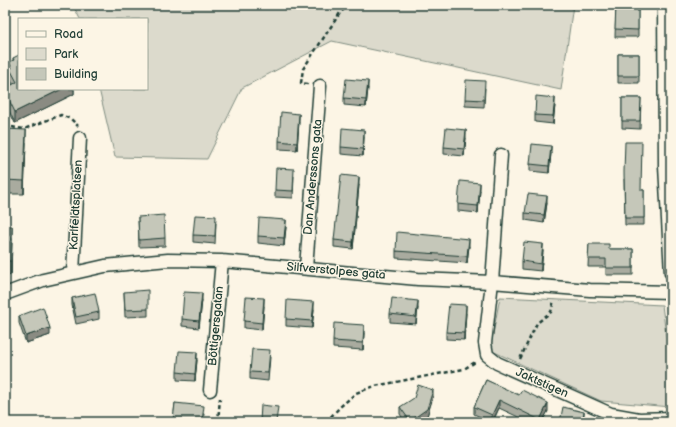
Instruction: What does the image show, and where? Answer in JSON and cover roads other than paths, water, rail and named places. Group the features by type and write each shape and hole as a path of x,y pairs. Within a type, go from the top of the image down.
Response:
{"street":[{"path":"664,5 667,75 665,166 671,273"},
{"name":"Dan Anderssons gata","path":"306,268 320,86"},
{"name":"Karlfeldtsplatsen","path":"73,273 80,138"},
{"path":"492,282 501,155"},
{"name":"Silfverstolpes gata","path":"5,294 43,280 105,266 168,260 222,261 418,279 492,282 556,288 671,292"},
{"name":"Böttigersgatan","path":"210,390 222,261"},
{"name":"Jaktstigen","path":"492,282 485,343 487,355 497,363 611,414 639,419 671,418"}]}
